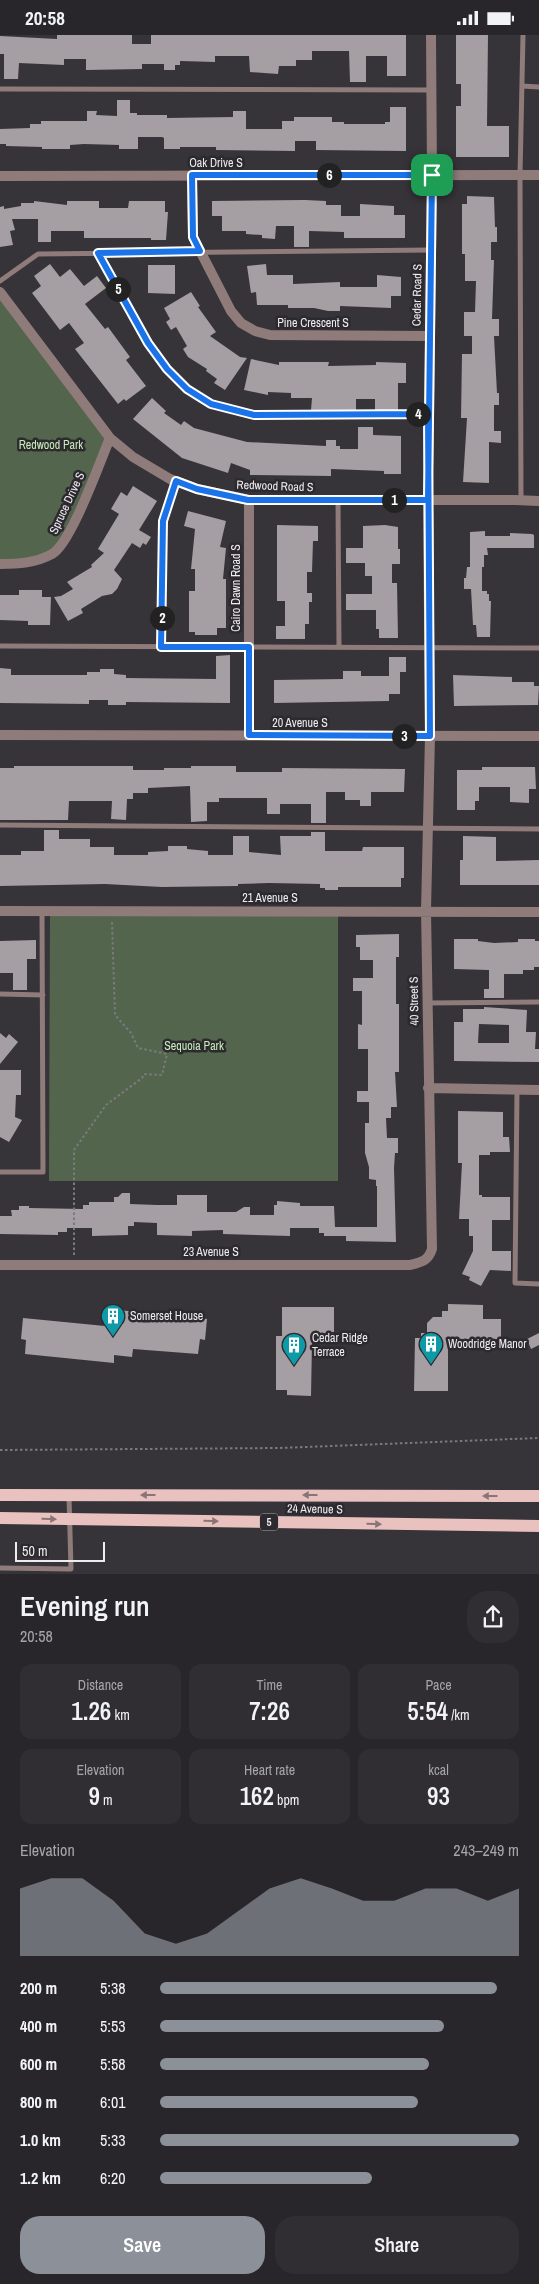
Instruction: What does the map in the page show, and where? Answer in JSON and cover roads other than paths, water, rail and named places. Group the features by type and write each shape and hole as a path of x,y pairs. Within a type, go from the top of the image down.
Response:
{"main road":[{"name":"24 Avenue S","path":"0,1495 539,1496"},
{"name":"24 Avenue S","path":"0,1518 539,1526"}],"street":[{"name":"Cedar Road S","path":"430,736 428,414 432,175 431,35"},
{"name":"Pine Crescent S","path":"192,175 193,237 231,311 241,323 255,331 270,335 429,335"},
{"name":"Oak Drive S","path":"0,176 539,175"},
{"name":"Redwood Road S","path":"0,292 110,438 134,457 176,481 197,489 248,500 539,501"},
{"name":"Spruce Drive S","path":"0,564 28,562 54,553 72,527 110,438"},
{"name":"Cairo Dawn Road S","path":"248,500 249,735"},
{"name":"20 Avenue S","path":"0,735 539,736"},
{"name":"40 Street S","path":"422,1262 429,1257 432,1249 426,911 430,736"},
{"name":"21 Avenue S","path":"0,911 539,912"},
{"path":"428,1088 539,1089"},
{"name":"23 Avenue S","path":"0,1265 410,1265 422,1262"}],"lane":[{"path":"521,500 520,175 523,35"},
{"path":"522,87 539,87"},
{"path":"0,89 432,90"},
{"path":"0,281 38,254 431,250"},
{"path":"98,253 148,343 167,369 187,389 211,404 254,415 428,414"},
{"path":"161,647 163,521 176,481"},
{"path":"338,500 339,647"},
{"path":"0,646 539,648"},
{"path":"0,825 539,829"},
{"path":"0,1172 43,1172 42,910"},
{"path":"0,994 43,995"},
{"path":"427,1003 539,1002"},
{"path":"517,1089 516,1283 539,1284"},
{"path":"0,1568 70,1569 69,1496"}],"place":[{"name":"Somerset House","path":"113,1337"},
{"name":"Woodridge Manor","path":"431,1365"},
{"name":"Cedar Ridge Terrace","path":"294,1366"}],"park label":[{"name":"Redwood Park","path":"51,445"},
{"name":"Sequoia Park","path":"194,1046"}]}
